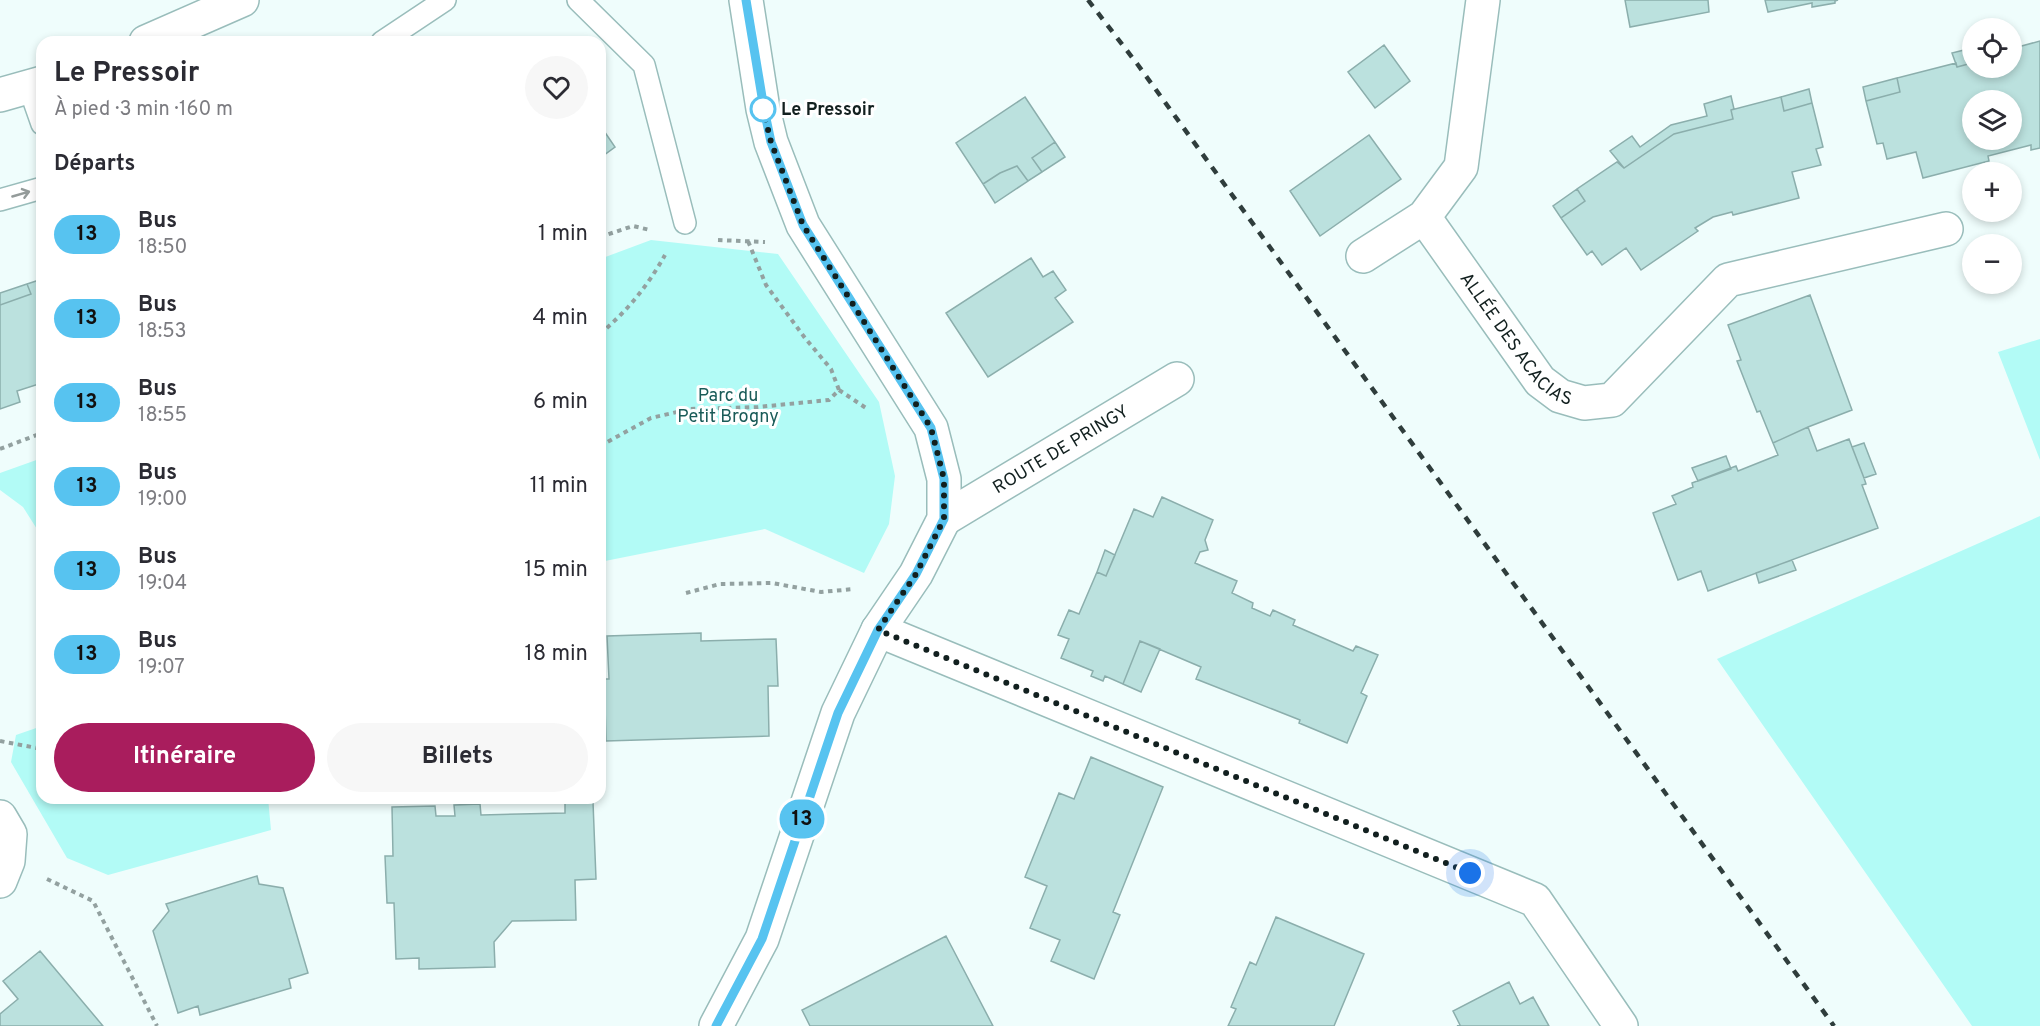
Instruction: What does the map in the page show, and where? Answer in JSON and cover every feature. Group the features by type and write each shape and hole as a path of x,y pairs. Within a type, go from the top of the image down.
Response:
{"street":[{"path":"160,36 242,0"},
{"path":"716,1026 762,939 838,713 878,630 916,574 944,519 944,479 931,428 803,225 771,142 746,0"},
{"path":"1363,256 1424,216 1461,167 1483,0"},
{"name":"ALLÉE DES ACACIAS","path":"1424,216 1540,381 1560,396 1584,403 1611,400 1728,280 1946,229"},
{"name":"ROUTE DE PRINGY","path":"944,519 1177,379"},
{"path":"878,630 1534,900 1621,1026"},
{"path":"0,817 10,834 4,871"}],"lane":[{"path":"391,36 445,0"},
{"path":"578,0 644,65 680,230"},
{"path":"24,88 36,111"},
{"path":"0,200 36,190"}],"path":[{"path":"606,235 633,225 769,243 803,225"},
{"path":"606,329 622,316 651,281 680,230"},
{"path":"748,241 766,285 831,369 839,390 870,412"},
{"path":"606,443 651,418 680,411 829,400 839,390"},
{"path":"0,449 36,436"},
{"path":"686,592 720,584 772,583 821,592 864,589"},
{"path":"0,741 36,749"},
{"path":"4,871 93,901 157,1026"}],"green space":[{"name":"Parc du Petit Brogny","path":"651,240 778,254 879,402 895,476 889,524 864,573 765,529 606,561 606,257"},
{"path":"2040,339 2040,460 1998,352"},
{"path":"36,460 36,528 23,507 0,490 0,473"},
{"path":"2040,516 2040,1026 1972,1026 1717,659"},
{"path":"36,728 36,804 269,804 271,830 108,875 67,858 11,762 16,735"}],"building":[{"path":"1625,0 1708,0 1709,12 1630,27"},
{"path":"1765,0 1838,0 1835,3 1812,7 1812,3 1768,12"},
{"path":"2040,41 2040,148 2031,150 2031,145 2022,147 2022,90 1962,90 1962,150 2011,150 1988,156 1989,161 1962,162 1962,168 1923,178 1916,152 1887,159 1883,143 1877,144 1866,101 1900,92 1897,78 1956,63 1957,67 1962,66 1962,78 2022,78 2022,46"},
{"path":"1384,45 1410,81 1375,108 1348,72"},
{"path":"1962,50 1962,66 1957,67 1952,53"},
{"path":"1897,78 1900,92 1866,101 1863,87"},
{"path":"1809,89 1812,103 1784,111 1781,97"},
{"path":"1731,96 1734,109 1731,110 1733,119 1674,134 1624,168 1610,151 1632,136 1640,147 1671,125 1707,116 1704,104"},
{"path":"1025,97 1055,142 1032,158 1042,172 1028,181 1017,166 983,184 956,143"},
{"path":"1781,97 1784,111 1812,103 1823,147 1816,149 1821,165 1792,172 1799,198 1733,215 1732,212 1713,217 1695,228 1698,231 1641,270 1626,248 1602,265 1592,251 1587,255 1561,218 1585,201 1577,189 1617,162 1624,168 1674,134 1733,119 1731,110"},
{"path":"606,134 615,147 606,154"},
{"path":"1369,135 1401,179 1320,236 1290,191"},
{"path":"1055,142 1065,157 1042,172 1032,158"},
{"path":"1017,166 1028,181 995,203 983,184"},
{"path":"1577,189 1585,201 1561,218 1553,206"},
{"path":"1031,258 1043,277 1053,271 1066,290 1055,298 1073,322 988,377 946,313"},
{"path":"36,281 36,385 17,391 20,402 0,409 0,305 31,294 27,284"},
{"path":"27,284 31,294 0,305 0,293"},
{"path":"1810,295 1852,410 1773,443 1760,411 1757,412 1737,361 1741,360 1728,325"},
{"path":"1808,427 1817,451 1849,439 1866,484 1862,485 1878,528 1708,591 1701,571 1678,580 1653,513 1676,504 1672,496 1693,487 1692,483 1736,466 1738,471 1778,455 1773,443"},
{"path":"1864,443 1876,474 1864,478 1852,447"},
{"path":"1726,456 1731,469 1698,481 1692,468"},
{"path":"1162,497 1213,520 1205,540 1208,550 1200,552 1195,563 1237,581 1232,593 1253,603 1252,608 1270,616 1273,610 1295,620 1293,625 1353,651 1356,646 1378,655 1361,693 1367,696 1347,743 1299,723 1300,720 1196,679 1201,667 1140,641 1123,684 1105,676 1103,681 1091,676 1093,671 1061,658 1069,639 1058,635 1069,610 1079,614 1097,572 1106,576 1134,509 1153,517"},
{"path":"1105,550 1115,555 1106,576 1097,572"},
{"path":"1792,560 1796,570 1759,583 1756,573"},
{"path":"701,633 701,641 776,639 778,686 768,686 769,736 606,741 606,679 609,679 607,636"},
{"path":"1140,641 1160,649 1141,692 1123,684"},
{"path":"1091,757 1163,787 1113,912 1120,915 1094,979 1051,961 1060,940 1030,928 1047,886 1025,877 1059,793 1074,799"},
{"path":"480,804 481,815 565,813 565,804 593,804 596,879 575,880 576,920 512,921 494,942 495,967 419,969 419,958 396,959 394,903 387,903 385,856 393,856 392,807 435,806 436,816 455,816 454,805"},
{"path":"257,876 259,884 283,888 308,973 289,979 291,988 200,1015 198,1006 178,1013 153,931 169,911 166,904"},
{"path":"1276,917 1364,954 1334,1026 1228,1026 1236,1009 1231,1007 1250,962 1256,965"},
{"path":"946,936 993,1026 810,1026 802,1010"},
{"path":"40,951 103,1026 0,1026 0,1014 18,999 3,981"},
{"path":"1509,982 1520,1004 1533,997 1549,1026 1457,1026 1460,1025 1453,1011"}],"railway":[{"path":"1088,0 1138,65 1834,1026"}],"bus line":[{"name":"13","path":"716,1026 762,939 838,713 878,630 916,574 944,519 944,479 931,428 803,225 771,142 746,0"}],"place":[{"name":"Le Pressoir","path":"763,109"}],"route":[{"path":"763,109 771,142 803,225 931,428 944,479 944,519 916,574 878,630 1470,873"}]}
